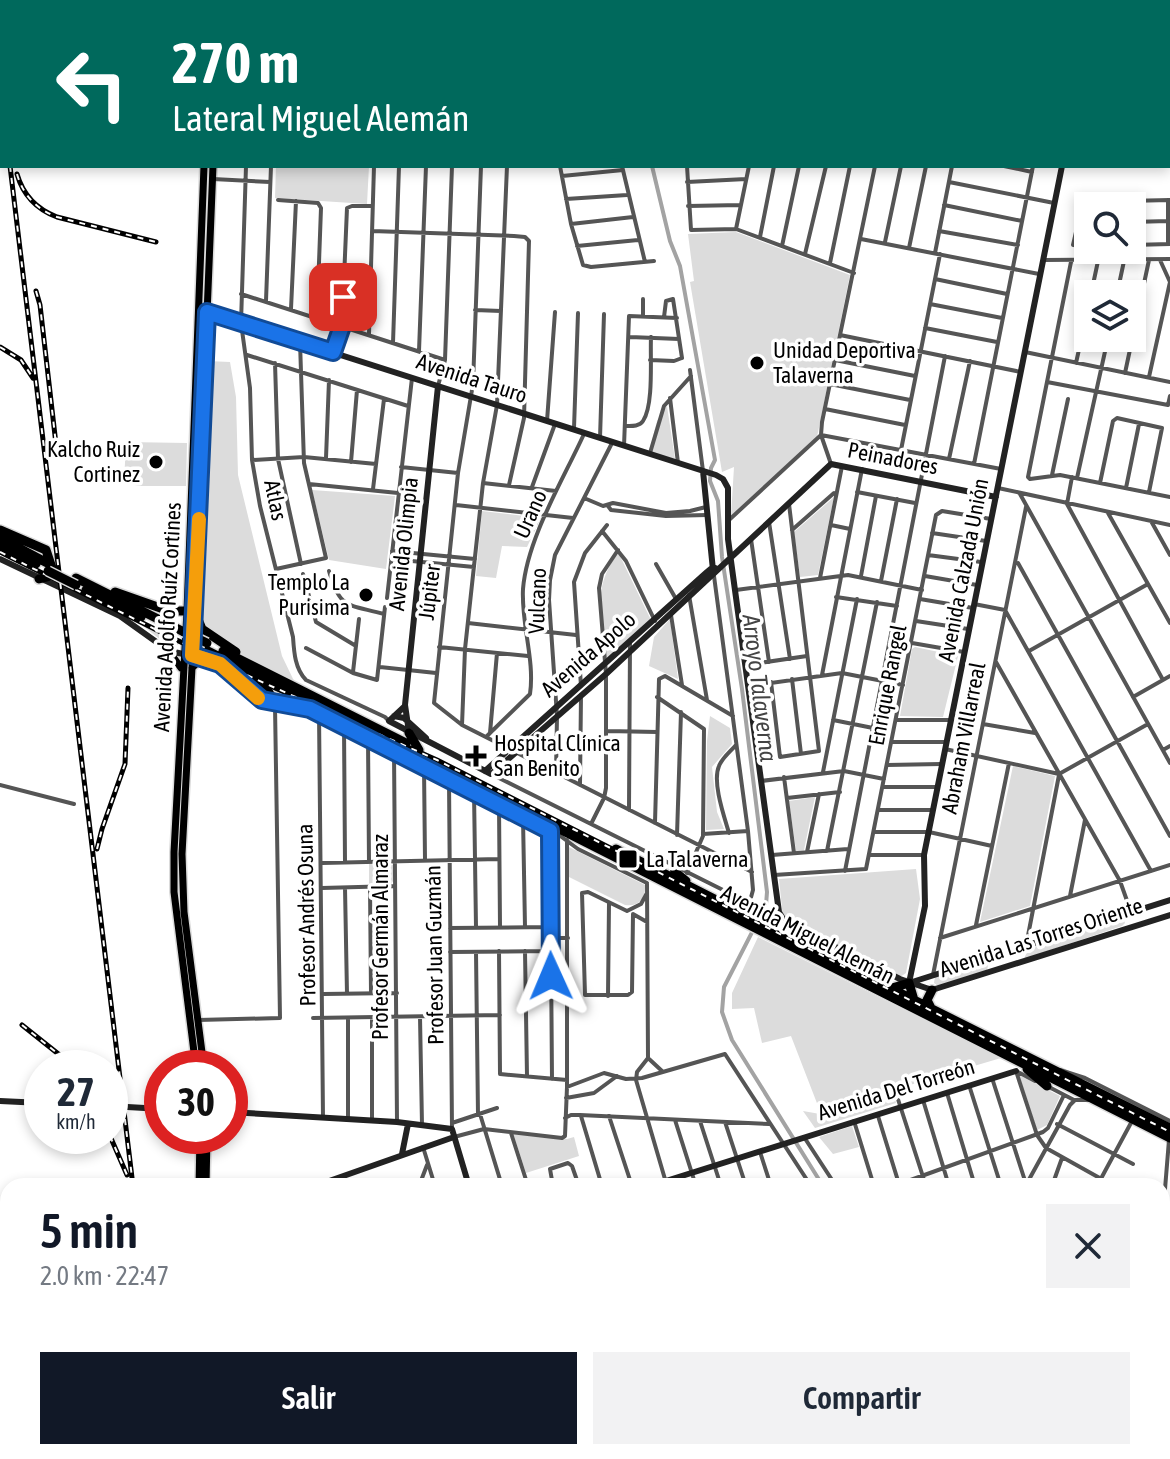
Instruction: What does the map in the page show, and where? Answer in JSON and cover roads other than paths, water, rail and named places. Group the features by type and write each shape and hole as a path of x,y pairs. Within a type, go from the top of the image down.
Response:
{"highway":[{"path":"0,530 46,550 52,568 47,577 39,579"},
{"name":"Avenida Miguel Alemán","path":"0,538 50,568"},
{"name":"Avenida Miguel Alemán","path":"0,545 184,637"},
{"name":"Avenida Miguel Alemán","path":"76,581 104,591 205,650 244,664 373,726 694,889 1170,1138"},
{"path":"104,591 120,593 169,611 191,611 205,632 234,651 275,703 281,699 318,709"},
{"name":"Avenida Miguel Alemán","path":"244,664 318,709 649,879 741,916"},
{"path":"373,726 389,718"},
{"path":"409,733 419,750"},
{"path":"674,866 675,872 694,889"},
{"name":"Avenida Miguel Alemán","path":"763,927 892,988 1170,1128"},
{"path":"892,988 909,983 914,1000"},
{"path":"932,1010 927,1000 936,989"},
{"path":"1015,1059 1047,1086"},
{"path":"1114,1093 1120,1104"}],"main road":[{"name":"Avenida Adolfo Ruíz Cortines","path":"194,1050 174,892 174,852 191,611 204,168"},
{"name":"Avenida Adolfo Ruíz Cortines","path":"202,310 213,168"},
{"name":"Avenida Adolfo Ruíz Cortines","path":"188,655 184,637 191,611"},
{"path":"167,650 177,649 184,637"},
{"path":"167,650 187,672 205,650"},
{"name":"Avenida Adolfo Ruíz Cortines","path":"187,672 182,892 202,1050"},
{"path":"199,1178 200,1154"},
{"path":"206,1178 207,1154"}],"street":[{"name":"Atlas","path":"246,168 241,323 250,388 252,460 298,669 304,679 389,718"},
{"path":"266,301 271,168"},
{"path":"369,334 374,168"},
{"path":"393,343 399,168"},
{"path":"419,351 426,168"},
{"path":"438,386 445,360 452,168"},
{"name":"Júpiter","path":"481,168 470,397 458,473 435,705 462,725 488,735 513,751 752,872"},
{"path":"462,725 465,649 480,509 497,405 507,168"},
{"path":"560,168 583,265 654,261"},
{"path":"561,176 623,168 645,262"},
{"path":"687,168 689,228 696,231 736,229 854,273"},
{"path":"736,229 749,168"},
{"path":"760,237 774,168"},
{"path":"782,246 799,168"},
{"path":"805,254 826,168"},
{"path":"830,263 850,168"},
{"path":"831,464 821,435 875,168"},
{"path":"885,243 901,168"},
{"path":"909,248 926,168"},
{"path":"901,450 935,279 939,231 952,168"},
{"name":"Avenida Calzada Unión","path":"909,983 925,906 924,855 1062,168"},
{"path":"974,464 1033,169"},
{"path":"213,179 270,182"},
{"path":"687,182 746,179"},
{"path":"949,182 1054,203"},
{"path":"566,199 628,195"},
{"path":"278,200 318,203 321,208 317,317"},
{"path":"1146,200 1169,200 1169,244 1146,245"},
{"path":"291,309 296,201"},
{"path":"688,206 741,205"},
{"path":"944,205 1022,221"},
{"path":"333,352 342,326 349,206 372,206"},
{"path":"571,224 633,217"},
{"path":"1146,222 1168,221"},
{"path":"372,231 525,237 530,243 523,430 509,485"},
{"path":"939,231 1018,245"},
{"path":"861,239 1039,274"},
{"path":"577,246 638,240"},
{"path":"1125,373 1149,260 1170,259"},
{"path":"1042,260 1074,262"},
{"path":"1149,378 1170,282 1160,260"},
{"path":"1071,262 1027,474 1030,479 1052,475 1170,497"},
{"path":"935,279 1007,294"},
{"path":"241,294 445,360"},
{"path":"643,299 643,316"},
{"path":"664,317 666,301 673,299 682,358 687,362"},
{"path":"930,304 1002,318"},
{"name":"Avenida Tauro","path":"202,310 600,438 704,475 717,476 728,488 727,522"},
{"path":"475,310 501,311"},
{"path":"547,421 555,312"},
{"path":"574,430 578,313"},
{"path":"600,438 604,314"},
{"path":"624,447 629,316 677,318"},
{"path":"925,328 997,342"},
{"path":"840,335 1021,372"},
{"path":"630,337 680,339"},
{"path":"625,426 639,425 643,420 648,400 651,337"},
{"path":"276,569 326,558 304,457 300,342"},
{"path":"1025,352 1170,382"},
{"path":"1076,363 1078,352"},
{"path":"1105,352 1098,392 1067,504 1163,680"},
{"path":"246,354 408,406"},
{"path":"774,875 845,871 945,356"},
{"path":"650,360 677,361 682,358"},
{"path":"835,360 916,376"},
{"path":"949,459 970,361"},
{"path":"275,363 278,459 301,564"},
{"path":"649,455 658,420 670,398 690,373 752,872"},
{"path":"387,598 412,378"},
{"path":"326,459 329,380"},
{"path":"1047,382 1168,405 1170,396"},
{"path":"830,384 911,401"},
{"name":"Avenida Olimpia","path":"409,733 405,706 438,386"},
{"path":"351,462 357,390"},
{"path":"670,398 679,464"},
{"path":"373,489 384,399"},
{"path":"1052,475 1068,399"},
{"path":"825,409 906,425"},
{"path":"1100,483 1113,421 1117,418 1162,428 1149,492"},
{"path":"532,487 555,424"},
{"path":"1126,488 1139,424"},
{"name":"Urano","path":"488,735 530,694 523,597 526,566 584,434"},
{"path":"821,435 1001,469"},
{"path":"821,435 727,522 729,560 736,590 779,912 785,922 909,983"},
{"name":"Vulcano","path":"556,773 557,705 549,592 553,564 612,443"},
{"path":"252,460 304,457 376,464"},
{"name":"Peinadores","path":"831,464 996,497"},
{"name":"Avenida Apolo","path":"488,773 606,674 678,602 729,560 831,464"},
{"path":"820,578 842,466"},
{"path":"401,467 458,473"},
{"path":"822,675 862,469"},
{"path":"483,483 557,491"},
{"path":"309,484 398,493"},
{"path":"998,488 1170,525"},
{"path":"792,530 836,492"},
{"path":"857,492 915,503"},
{"path":"1020,494 1170,763"},
{"path":"861,576 876,496"},
{"path":"584,498 608,506 613,503 666,513 706,511"},
{"path":"881,581 897,499"},
{"path":"771,682 780,757 820,750 789,504"},
{"path":"456,505 573,518"},
{"name":"Abraham Villarreal","path":"933,975 1026,507"},
{"name":"Enrique Rangel","path":"845,871 866,869 936,515 942,511 991,519"},
{"path":"1108,513 1170,623"},
{"path":"1151,521 1170,555"},
{"path":"769,522 790,659"},
{"path":"580,785 581,685 575,575 585,553 607,525"},
{"path":"831,525 850,529"},
{"path":"602,531 631,570 656,623"},
{"path":"932,533 986,541"},
{"path":"728,539 737,545 745,545"},
{"path":"751,539 769,662"},
{"path":"591,824 604,798 607,731 599,588 602,574 618,550"},
{"path":"392,551 474,567"},
{"path":"928,555 982,562"},
{"path":"0,559 120,616 167,650 188,655 205,650"},
{"path":"391,559 475,559"},
{"path":"1016,561 1170,836"},
{"path":"656,564 678,602"},
{"path":"329,571 338,598 384,614"},
{"path":"303,574 316,622 356,646"},
{"path":"736,590 840,575 861,576 922,590"},
{"path":"925,576 977,585"},
{"path":"1029,651 1148,584"},
{"path":"689,592 707,700"},
{"path":"836,597 897,606"},
{"path":"823,772 857,599"},
{"path":"920,599 1005,610 1151,871"},
{"name":"Avenida Apolo","path":"656,623 671,612 678,602"},
{"path":"827,851 877,602"},
{"path":"306,648 353,673 377,680 385,607"},
{"path":"671,612 682,685"},
{"path":"353,673 359,619"},
{"path":"916,621 968,629"},
{"path":"468,623 576,635"},
{"path":"205,632 198,636 196,645 197,654 205,650"},
{"path":"912,643 964,652"},
{"path":"629,810 631,646"},
{"name":"Avenida Apolo","path":"513,751 557,705 631,646"},
{"path":"439,647 528,656"},
{"path":"198,1020 280,1018 275,703 256,697 205,650"},
{"path":"488,735 497,653"},
{"path":"746,665 808,656"},
{"path":"995,660 1120,881 1128,923 1124,929"},
{"path":"380,667 436,673"},
{"path":"749,686 842,673 903,685"},
{"path":"1133,697 1170,676"},
{"path":"655,823 657,697 661,677 682,685 733,716"},
{"path":"792,679 801,754"},
{"path":"657,697 704,727 703,834 687,873"},
{"path":"389,718 405,706"},
{"path":"318,709 344,726 567,840 578,849 649,879 648,1058 637,1072 636,1080 665,1178"},
{"name":"Profesor Andrés Osuna","path":"318,709 323,1117"},
{"path":"677,835 681,712"},
{"name":"Avenida Miguel Alemán","path":"389,718 406,720 429,742"},
{"name":"Avenida Miguel Alemán","path":"389,718 409,733 745,901 750,901 753,895 752,872"},
{"path":"833,720 873,728"},
{"path":"896,720 951,720"},
{"path":"983,724 1036,734"},
{"path":"892,742 946,746 976,756 1059,774 1148,724"},
{"path":"344,726 345,862"},
{"path":"607,731 657,732"},
{"path":"368,738 369,862"},
{"path":"729,833 721,806 717,772 721,762 736,745"},
{"path":"1163,750 1170,746"},
{"name":"Profesor Germán Almaraz","path":"394,751 397,1122"},
{"path":"975,926 1009,763"},
{"path":"887,765 942,764"},
{"path":"424,767 425,860"},
{"path":"761,781 844,771 884,779"},
{"path":"1026,946 1059,774"},
{"path":"784,777 794,853"},
{"name":"Profesor Juan Guzmán","path":"449,781 452,1126"},
{"path":"0,785 74,804"},
{"path":"883,787 938,787"},
{"path":"474,792 476,927"},
{"path":"787,798 840,792"},
{"path":"807,852 819,794"},
{"path":"499,805 500,927"},
{"path":"878,810 933,810"},
{"path":"523,818 525,927"},
{"path":"1070,896 1085,820"},
{"path":"550,831 552,1079"},
{"path":"703,834 748,831"},
{"path":"874,832 929,832 992,846"},
{"path":"337,1178 484,1129 562,1138 565,1134 567,840"},
{"path":"772,855 848,849"},
{"path":"869,855 924,855"},
{"path":"321,863 499,859"},
{"path":"940,938 1170,865"},
{"path":"322,888 395,886"},
{"path":"370,887 371,993"},
{"path":"345,888 347,994"},
{"path":"647,893 641,904 627,911 584,892 582,895 584,992 588,996 628,995 632,992 633,914 647,922"},
{"name":"Avenida Las Torres Oriente","path":"909,983 1170,900"},
{"path":"608,996 609,903"},
{"path":"1127,913 1137,925"},
{"name":"Avenida Las Torres Oriente","path":"909,983 936,989 1170,915"},
{"path":"450,928 551,927"},
{"path":"551,938 568,938"},
{"path":"499,951 500,1074 567,1080"},
{"path":"525,951 527,1076"},
{"path":"450,952 551,951"},
{"path":"476,952 479,1115 499,1178"},
{"path":"983,959 989,963 987,973"},
{"path":"933,975 936,989"},
{"path":"323,994 397,993"},
{"path":"313,1018 500,1015"},
{"path":"420,1017 422,1125"},
{"path":"348,1018 348,1119"},
{"path":"372,1018 372,1120"},
{"path":"567,1087 602,1074 636,1080 725,1054 806,1178"},
{"path":"648,1058 662,1071"},
{"path":"1051,1070 1066,1070 1170,1121"},
{"path":"1016,1071 1075,1100 1097,1100"},
{"path":"1016,1071 1037,1135 1046,1148 1101,1178 1133,1119"},
{"name":"Avenida Del Torreón","path":"785,1143 1016,1071"},
{"path":"566,1098 594,1093 617,1076"},
{"path":"992,1078 1023,1178"},
{"path":"969,1085 998,1178"},
{"path":"895,1090 923,1178"},
{"path":"947,1092 973,1178"},
{"path":"1029,1178 1046,1148 1064,1095"},
{"path":"922,1099 947,1178"},
{"path":"915,1178 1046,1131 1075,1100"},
{"path":"0,1101 24,1102"},
{"path":"248,1113 452,1126 497,1108"},
{"path":"565,1109 571,1115"},
{"path":"878,1113 896,1178"},
{"path":"565,1118 580,1115 770,1124"},
{"path":"580,1115 600,1178"},
{"path":"609,1116 629,1178"},
{"path":"675,1120 694,1178"},
{"path":"700,1121 718,1178"},
{"path":"854,1121 872,1178"},
{"path":"725,1122 743,1178"},
{"path":"1055,1122 1133,1164"},
{"path":"402,1154 408,1124"},
{"path":"452,1126 467,1178"},
{"path":"511,1133 525,1178"},
{"path":"802,1138 830,1178"},
{"path":"1166,1178 1170,1138"},
{"path":"681,1178 785,1143"},
{"path":"423,1147 433,1178"},
{"path":"760,1152 768,1178"},
{"path":"1055,1178 1062,1158"},
{"path":"422,1178 428,1162"},
{"path":"551,1178 550,1169 565,1164 572,1166 576,1178"}],"waterway":[{"name":"Arroyo Talaverna","path":"652,168 670,241 680,266 715,460 710,481 718,501 722,557 767,892 766,905 724,987 722,1012 732,1040 818,1178"}],"railway":[{"path":"10,168 132,1178"},
{"path":"17,174 31,200 49,214 156,242"},
{"path":"36,291 57,453"},
{"path":"0,347 21,360 33,378"},
{"path":"0,552 253,678 437,760 1170,1132"},
{"path":"97,849 125,764 128,688"},
{"path":"22,1025 53,1050"},
{"path":"118,1154 127,1175"}],"place":[{"name":"Unidad Deportiva Talaverna","path":"757,363"},
{"name":"Kalcho Ruiz Cortinez","path":"156,462"},
{"name":"Templo La Purisima","path":"366,595"},
{"name":"Hospital Clínica San Benito","path":"476,756"},
{"name":"La Talaverna","path":"628,859"}]}
